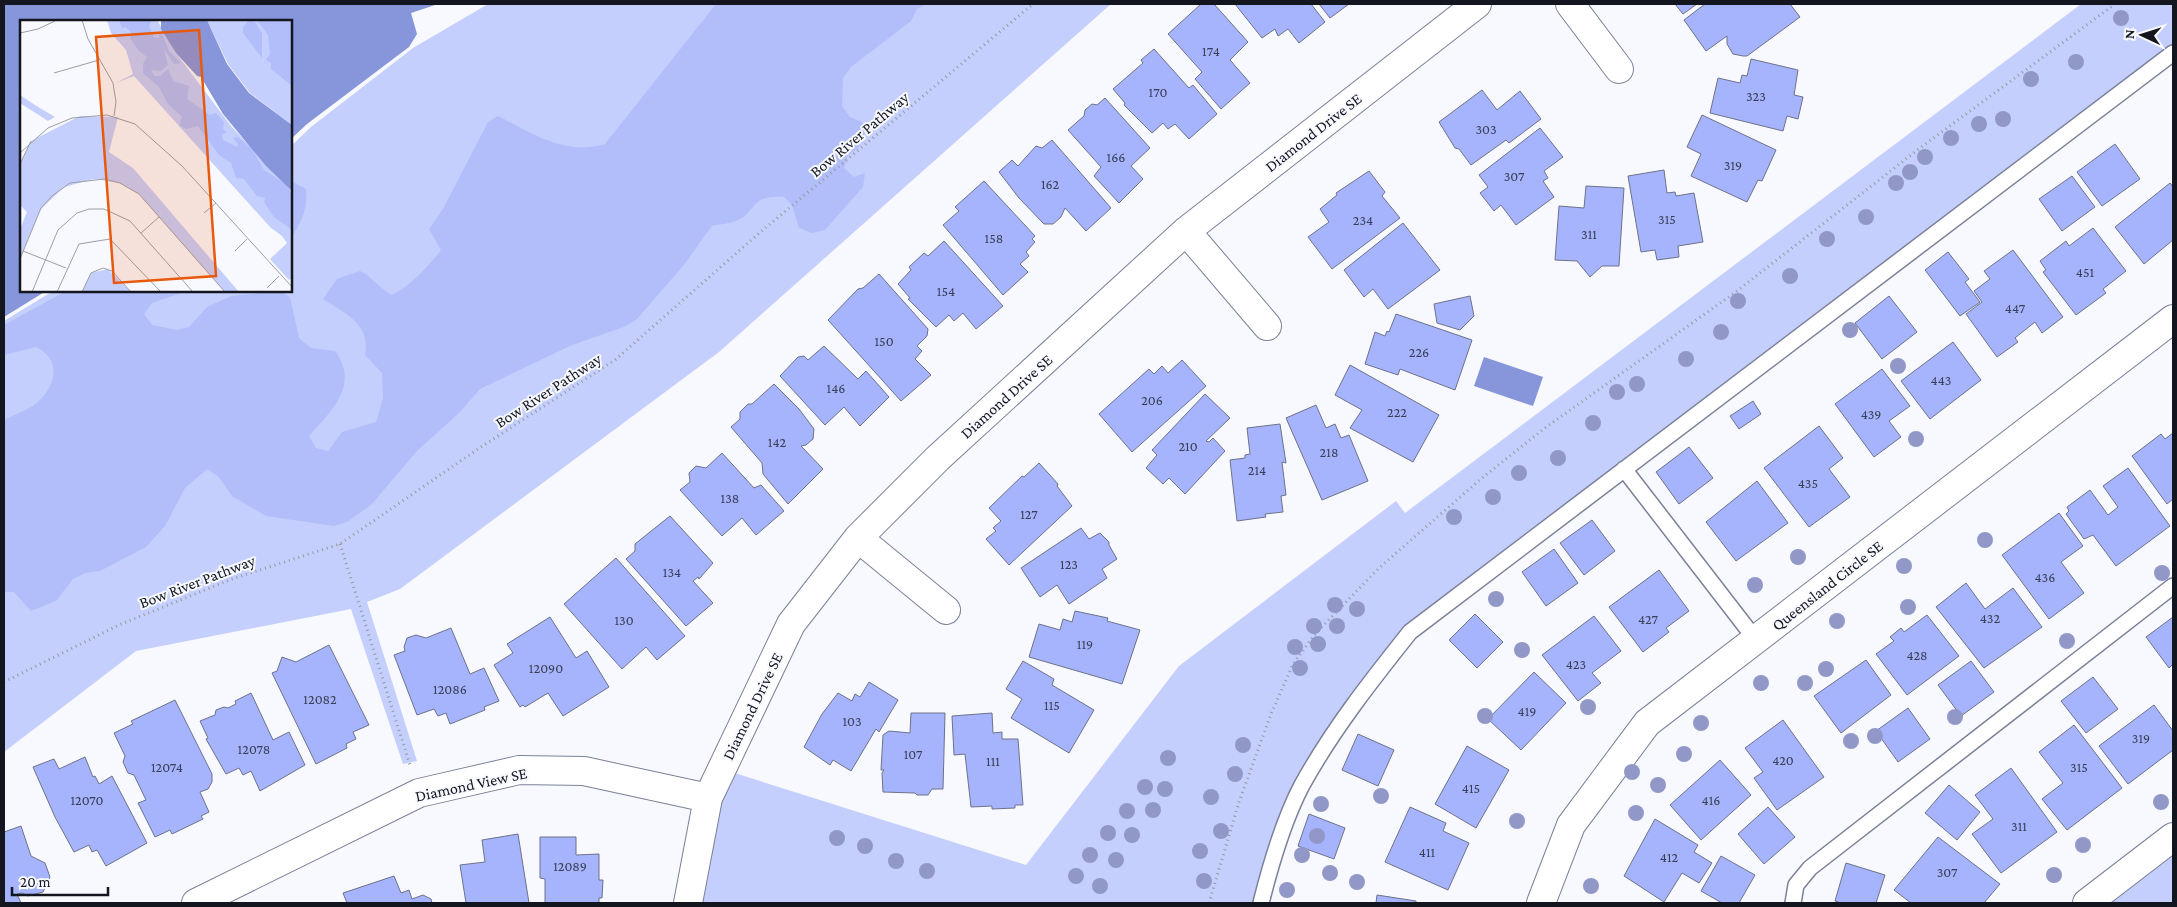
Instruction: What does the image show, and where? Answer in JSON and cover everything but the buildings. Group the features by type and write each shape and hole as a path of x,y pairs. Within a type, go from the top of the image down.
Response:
{"street":[{"name":"Diamond Drive SE","path":"688,903 708,798 791,624 858,538 938,458 1186,231 1477,4"},
{"path":"1570,4 1619,69"},
{"path":"1186,231 1267,326"},
{"name":"Queensland Circle SE","path":"1541,903 1571,825 1647,724 2173,319"},
{"path":"858,538 946,610"},
{"name":"Diamond View SE","path":"205,902 419,793 519,770 584,771 708,798"},
{"path":"2087,903 2173,837"}],"lane":[{"path":"1261,903 1273,856 1302,786 1351,706 1410,632 2173,53"},
{"path":"1624,469 1756,640"},
{"path":"1793,903 1796,885 1810,868 2173,586"}],"path":[{"name":"Bow River Pathway","path":"4,682 128,622 232,579 340,544 615,360 757,235 1033,4"},
{"path":"1209,903 1239,802 1271,714 1292,664 1316,633 1379,568 1482,478 1545,428 1737,291 1920,148 2115,4"},
{"path":"340,544 419,793"}],"shaded area":[{"path":"4,4 438,4 411,13 417,34 409,47 307,124 292,138 292,20 20,20 20,292 44,292 4,317"},
{"path":"488,4 1111,4 719,352 400,589 367,602 417,761 403,764 351,609 136,651 4,752 4,321 51,292 292,292 292,145 311,127 413,48"},
{"path":"716,4 926,4 917,9 911,21 851,67 843,78 842,106 850,117 862,122 864,133 864,138 860,145 848,155 844,168 854,177 865,173 863,187 825,230 812,233 799,228 792,205 784,197 765,198 759,201 743,218 712,226 683,266 637,319 624,327 572,345 480,389 460,412 417,451 371,505 347,522 334,526 266,516 232,496 218,476 207,469 185,488 165,526 146,547 100,571 85,573 73,579 56,601 31,611 14,592 4,592 4,420 29,408 41,399 51,385 54,370 49,357 36,347 4,355 4,325 64,292 184,292 152,303 144,314 152,325 177,330 189,327 207,307 231,296 282,292 290,297 299,338 311,348 335,351 342,363 345,375 340,397 334,407 309,436 316,448 328,451 342,432 376,422 383,398 382,373 365,355 366,344 360,328 348,315 323,299 337,279 360,271 392,295 406,286 425,269 441,250 429,229 443,209 488,122 498,116 549,141 563,145 590,147 605,144"},
{"path":"2081,4 2173,4 2173,53 1410,632 1302,786 1261,903 688,903 722,769 1026,865 1179,666 1396,501 1405,513"},
{"path":"292,182 306,189 306,202 298,226 292,235"},
{"path":"1484,357 1543,377 1533,406 1474,386"},
{"path":"2173,837 2173,903 2087,903"}]}
